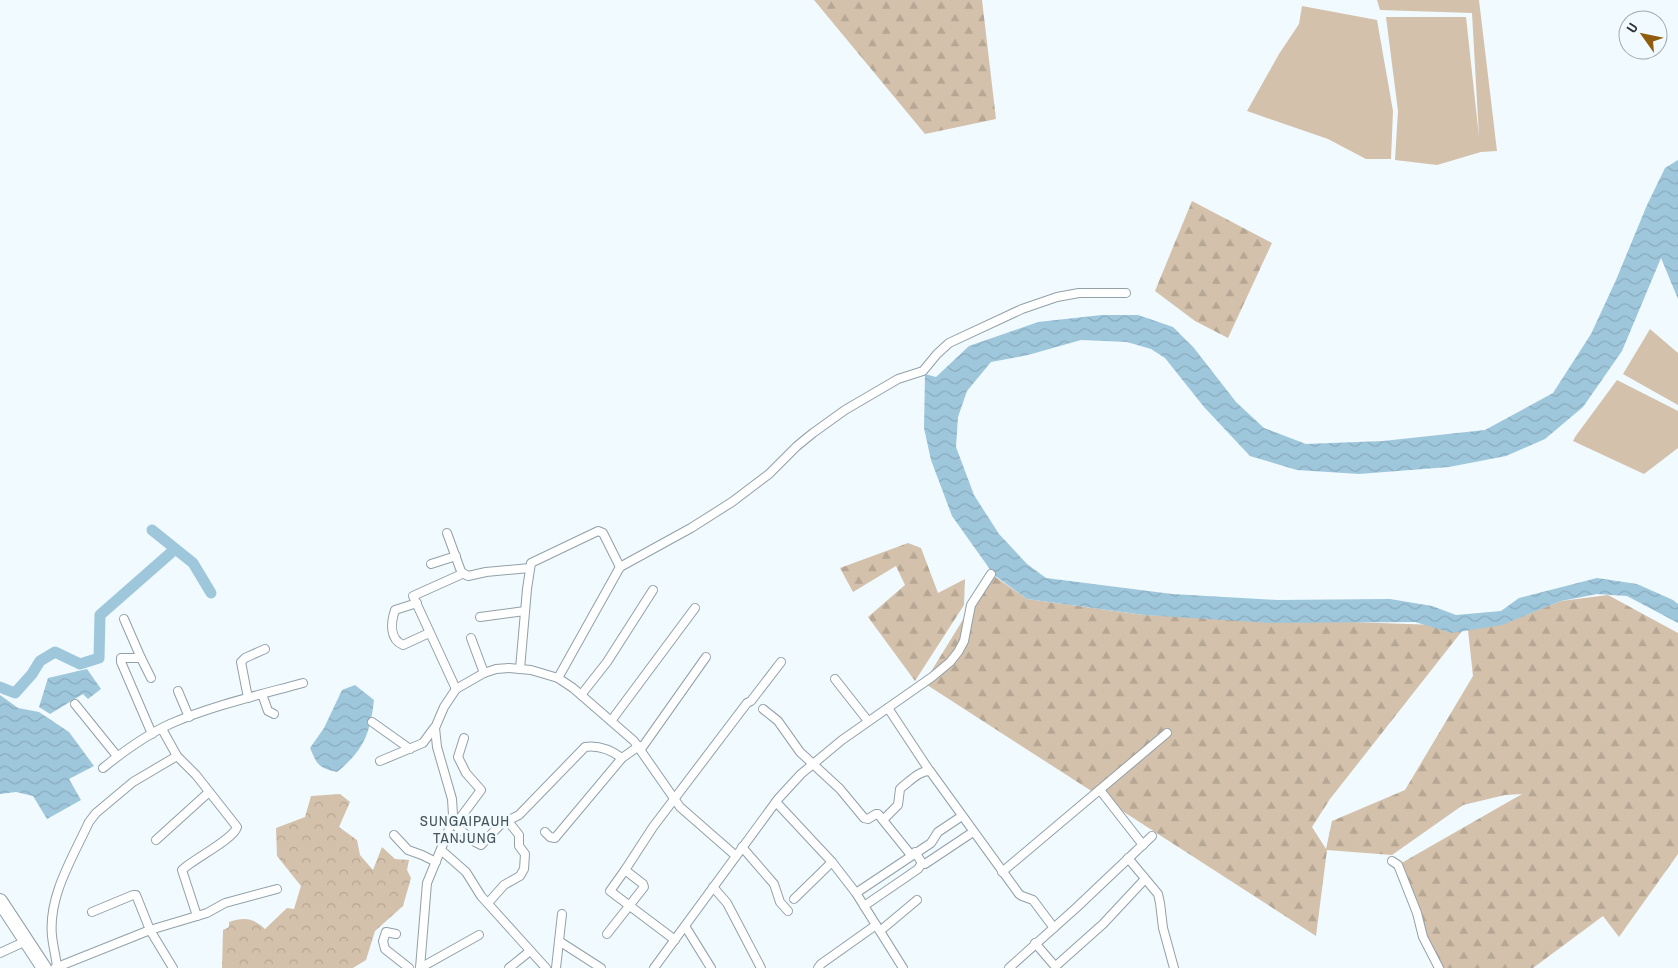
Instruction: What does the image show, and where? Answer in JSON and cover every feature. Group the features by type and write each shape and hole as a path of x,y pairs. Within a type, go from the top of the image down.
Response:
{"highway":[{"path":"0,901 26,941 52,968"}],"street":[{"path":"558,678 620,567 691,528 732,502 769,474 812,433 872,393 898,379 923,371 937,354 949,344 1022,310 1057,297 1079,293 1126,293"},
{"path":"520,669 526,611 526,589 531,563 598,530 603,533 620,567"},
{"path":"447,533 463,573 468,576 486,572 530,568"},
{"path":"431,564 456,556"},
{"path":"456,688 413,596 463,573"},
{"path":"654,968 776,802 796,779 868,721 943,668 958,652 966,633 971,605 991,574"},
{"path":"581,695 607,662 653,590"},
{"path":"416,603 395,610 393,638 396,642 403,645 429,633"},
{"path":"611,721 695,608"},
{"path":"480,617 526,611"},
{"path":"124,619 152,678"},
{"path":"470,638 484,673"},
{"path":"248,698 241,662 245,658 264,649"},
{"path":"141,658 123,657 121,662 152,734"},
{"path":"545,832 554,838 622,758 640,748 706,657"},
{"path":"675,940 610,891 653,826 747,703 751,701 781,662"},
{"path":"380,762 423,743 435,728 456,688 484,673 499,669 531,670 558,678 611,721 640,748 674,798 686,812 736,856"},
{"path":"835,678 868,721"},
{"path":"103,768 117,756 152,734 189,717 303,683"},
{"path":"178,691 189,717"},
{"path":"262,694 266,708 274,714"},
{"path":"75,704 117,756"},
{"path":"888,708 928,770 1002,872 1021,895 1033,900 1054,928"},
{"path":"763,709 774,717 785,729 800,752 840,789 864,818 868,819 877,814 922,864"},
{"path":"372,722 410,749"},
{"path":"435,728 436,748 453,806 453,824"},
{"path":"162,729 177,756 209,792 236,825 237,829 182,870 197,916"},
{"path":"1002,872 1168,733"},
{"path":"420,968 428,883 453,824 481,790 466,773 458,757 464,738"},
{"path":"453,824 475,842 481,844 501,824 519,815 585,747 611,750 622,758"},
{"path":"177,756 133,782 96,813 89,822 59,888 52,914 52,968 150,930 207,913 227,902 277,889"},
{"path":"882,820 898,805 902,787 922,772 928,770"},
{"path":"1100,790 1143,845"},
{"path":"156,840 209,792"},
{"path":"776,802 832,862 856,893 903,968"},
{"path":"856,893 931,842 937,834 962,816"},
{"path":"488,903 504,885 520,876 524,868 525,854 519,846 519,835 508,821"},
{"path":"864,906 918,869 922,864 926,864 973,832"},
{"path":"394,835 408,850 422,854 436,862"},
{"path":"1008,968 1054,928 1152,836"},
{"path":"742,848 774,884 780,902 788,911"},
{"path":"441,850 466,872 488,903 546,968"},
{"path":"1128,858 1159,898 1163,928 1174,968"},
{"path":"1392,861 1398,865 1417,913 1423,937 1439,968"},
{"path":"794,899 832,862"},
{"path":"607,934 644,886 625,870"},
{"path":"1035,943 1053,967 1103,924 1146,879"},
{"path":"713,887 727,904 761,968"},
{"path":"92,912 135,894 138,897 150,930 173,968"},
{"path":"818,968 821,964 918,900"},
{"path":"556,968 562,914"},
{"path":"686,926 711,968"},
{"path":"396,934 386,932 383,941 385,950 409,968"},
{"path":"420,968 479,935"},
{"path":"559,940 600,968"},
{"path":"0,953 26,941"},
{"path":"509,968 530,951"}],"green space":[{"path":"814,0 982,0 996,119 925,134"},
{"path":"1377,0 1479,0 1497,151 1481,152 1437,165 1395,160 1398,111 1386,17 1466,17 1479,137 1472,13 1380,10"},
{"path":"1302,6 1377,20 1393,111 1391,159 1366,159 1328,139 1247,111 1279,54 1299,24"},
{"path":"1192,201 1272,243 1228,338 1195,321 1155,291"},
{"path":"1650,329 1678,353 1678,405 1623,374"},
{"path":"1617,380 1678,411 1678,448 1644,474 1573,441"},
{"path":"908,543 921,548 938,593 965,579 964,605 915,681 868,617 905,585 896,566 853,592 840,568"},
{"path":"991,574 1027,599 1144,615 1466,626 1330,799 1312,827 1326,849 1332,821 1405,790 1473,676 1468,630 1511,621 1561,601 1608,595 1678,633 1678,854 1619,937 1603,916 1533,968 1441,968 1428,948 1398,865 1522,794 1505,795 1463,805 1392,855 1327,850 1316,936 924,683"},
{"path":"340,794 350,802 339,827 357,840 360,855 373,870 382,847 395,859 409,860 407,870 411,878 403,906 375,931 366,960 353,968 222,968 223,930 229,927 229,922 239,919 248,920 257,923 265,929 287,908 294,909 301,886 277,856 276,828 305,817 311,796"}],"water":[{"path":"1678,160 1678,299 1661,258 1622,351 1583,407 1545,439 1506,456 1449,467 1359,474 1297,470 1250,456 1204,407 1165,358 1151,349 1127,342 1081,340 1028,355 991,362 967,391 958,417 956,447 974,495 999,534 1027,564 1046,578 1172,594 1277,600 1390,599 1432,606 1456,615 1501,611 1519,598 1597,578 1637,584 1673,600 1678,604 1678,623 1627,596 1597,594 1561,601 1502,625 1452,633 1415,622 1270,623 1144,615 1027,599 994,575 952,516 931,460 924,428 925,374 936,377 969,346 1038,322 1102,315 1138,315 1173,327 1194,348 1236,402 1264,428 1306,444 1383,441 1485,430 1553,393 1591,334 1665,168"},
{"path":"87,669 101,689 88,699 83,694 50,714 39,707 48,678"},
{"path":"355,685 374,700 368,732 360,749 337,772 326,769 314,758 310,748 324,728 342,690"},
{"path":"0,695 18,708 39,712 69,732 94,766 69,779 81,800 47,819 33,796 16,792 0,794"}],"waterway":[{"path":"152,530 193,563 211,593"},
{"path":"0,687 15,693 32,674 40,661 55,652 80,664 99,658 100,615 174,550"}],"district":[{"name":"SUNGAIPAUH TANJUNG","path":"465,828"}]}
